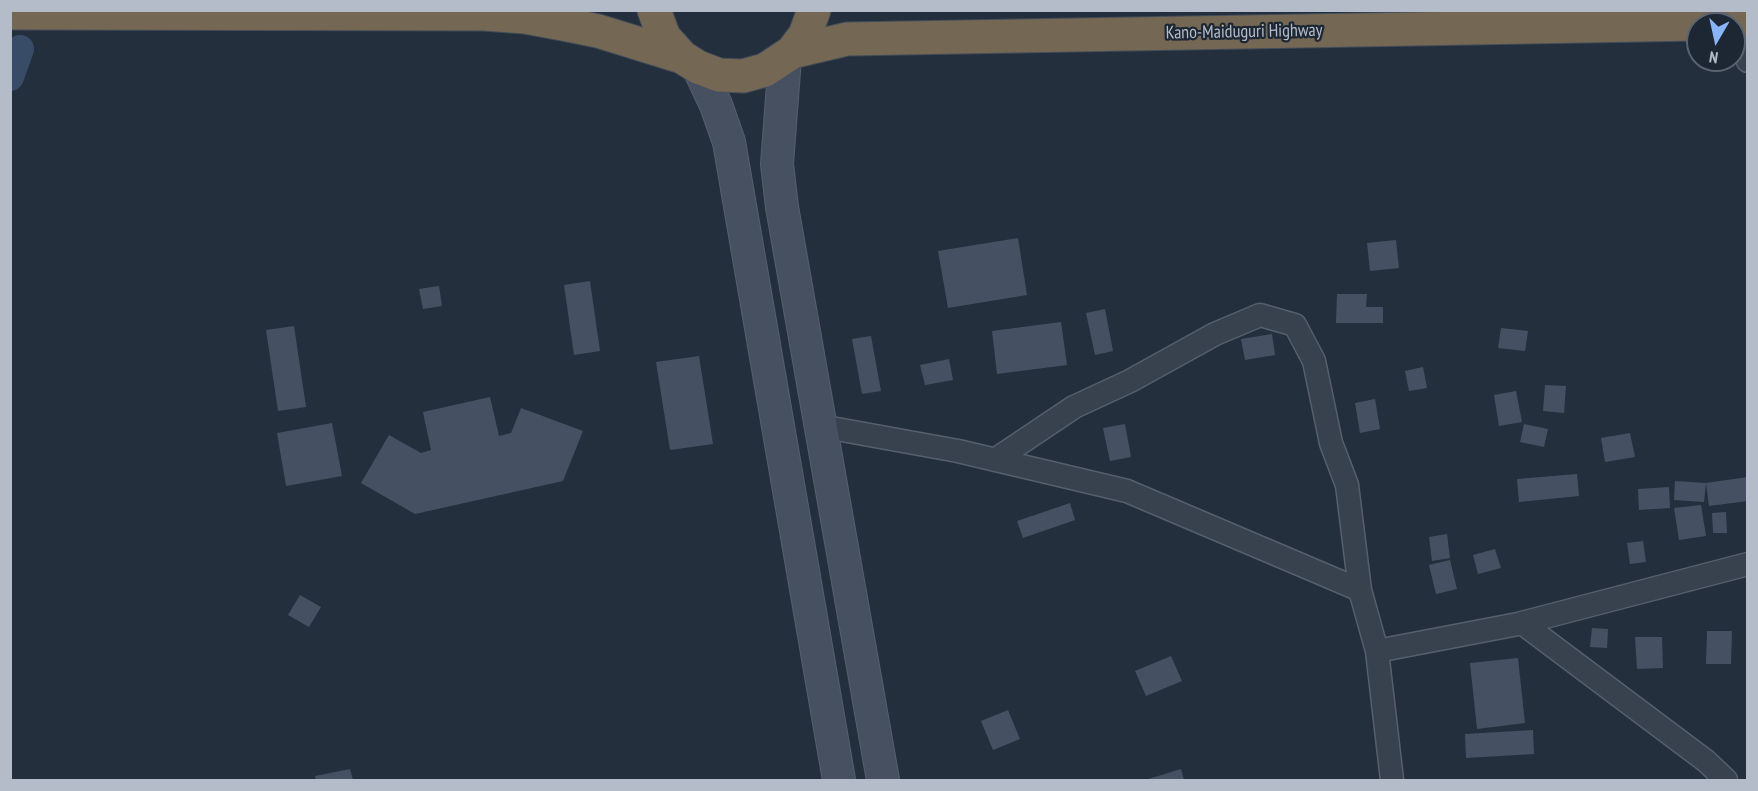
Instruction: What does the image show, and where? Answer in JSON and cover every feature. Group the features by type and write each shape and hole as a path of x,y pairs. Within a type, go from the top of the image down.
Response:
{"highway":[{"path":"654,10 664,37 690,62"},
{"path":"789,55 805,35 814,10"},
{"path":"10,13 484,14 525,17 597,31 690,62"},
{"name":"Kano-Maiduguri Highway","path":"690,62 719,75 743,76 765,70 789,55 847,39 1686,24"}],"main road":[{"path":"789,55 777,164 782,207 883,780"},
{"path":"690,62 716,105 729,142 840,780"}],"street":[{"path":"1747,23 1748,61"},
{"path":"995,460 1074,407 1130,381 1215,334 1260,315 1295,325 1314,361 1331,443 1347,485 1360,590 1377,651 1392,780"},
{"path":"820,426 958,451 1127,492 1360,590"},
{"path":"1377,651 1522,623 1748,564"},
{"path":"1522,623 1706,761 1726,780"}],"building":[{"path":"1018,238 1027,295 948,308 938,251"},
{"path":"1396,240 1399,268 1370,271 1367,243"},
{"path":"590,281 600,351 574,355 564,285"},
{"path":"439,286 442,306 423,309 419,289"},
{"path":"1337,294 1367,294 1366,307 1383,307 1383,323 1336,323"},
{"path":"1105,309 1113,351 1095,355 1086,313"},
{"path":"1061,322 1067,365 997,374 992,331"},
{"path":"294,326 306,407 278,411 266,330"},
{"path":"1501,328 1528,331 1525,351 1498,348"},
{"path":"1272,334 1275,355 1245,360 1241,339"},
{"path":"871,336 881,391 862,394 852,339"},
{"path":"699,356 713,444 670,450 656,362"},
{"path":"949,359 953,380 925,385 920,365"},
{"path":"1423,367 1427,388 1409,391 1405,371"},
{"path":"1545,385 1566,386 1564,413 1543,411"},
{"path":"1516,391 1522,422 1499,426 1494,395"},
{"path":"490,397 499,436 511,433 521,408 583,431 563,481 415,514 361,483 389,435 421,453 431,450 423,412"},
{"path":"1375,399 1380,429 1360,433 1355,403"},
{"path":"332,423 342,476 286,486 277,433"},
{"path":"1125,424 1131,457 1110,461 1103,428"},
{"path":"1524,424 1548,429 1544,447 1520,442"},
{"path":"1630,433 1635,457 1605,462 1601,438"},
{"path":"1577,474 1579,496 1519,502 1517,479"},
{"path":"1748,477 1748,501 1709,506 1706,483"},
{"path":"1675,481 1706,483 1704,502 1674,500"},
{"path":"1669,487 1670,508 1639,510 1638,489"},
{"path":"1070,503 1075,520 1023,538 1017,521"},
{"path":"1701,505 1706,536 1679,540 1674,508"},
{"path":"1726,512 1727,533 1713,533 1712,513"},
{"path":"1447,534 1450,558 1432,561 1429,537"},
{"path":"1643,541 1646,562 1630,564 1627,543"},
{"path":"1495,549 1501,568 1478,574 1473,555"},
{"path":"1450,560 1457,589 1436,594 1429,565"},
{"path":"300,595 321,607 309,627 288,615"},
{"path":"1592,628 1608,629 1607,648 1590,647"},
{"path":"1707,631 1732,631 1731,664 1706,664"},
{"path":"1635,637 1662,637 1663,668 1637,669"},
{"path":"1171,656 1182,681 1146,696 1135,671"},
{"path":"1518,658 1525,723 1477,729 1470,663"},
{"path":"1008,710 1020,739 993,750 981,721"},
{"path":"1533,730 1534,754 1466,758 1465,734"},
{"path":"350,769 353,780 316,780 315,776"},
{"path":"1181,769 1184,780 1145,780"}],"waterway":[{"path":"10,77 20,49"}]}
